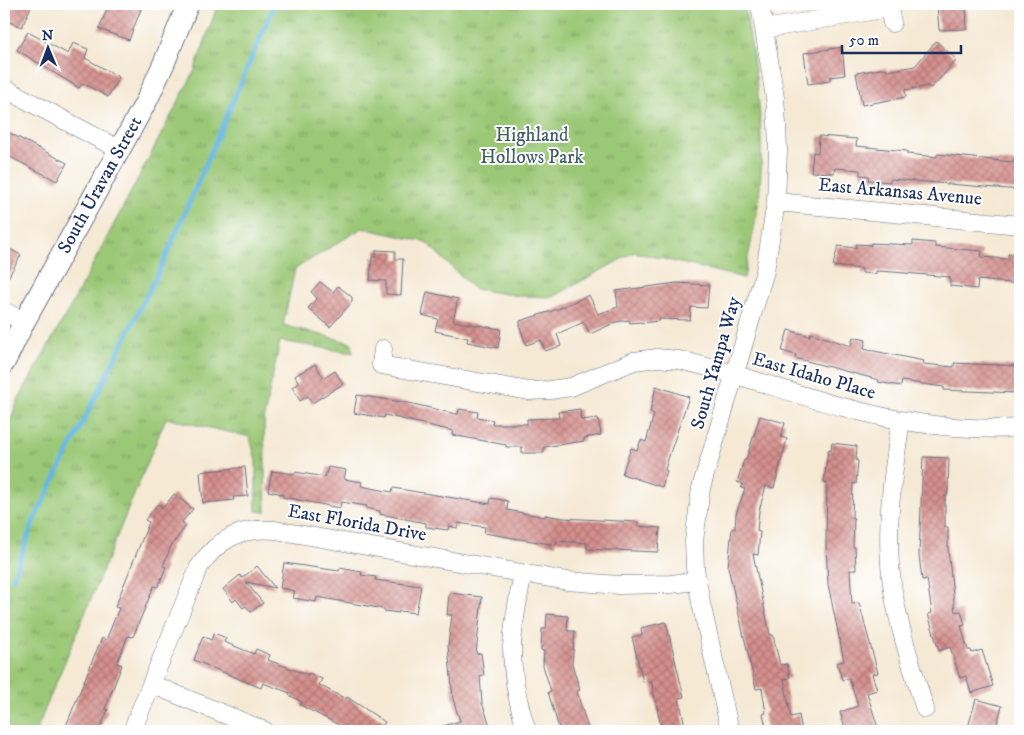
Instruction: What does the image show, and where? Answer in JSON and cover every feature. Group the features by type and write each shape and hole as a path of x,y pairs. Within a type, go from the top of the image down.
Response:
{"street":[{"name":"South Uravan Street","path":"4,362 24,322 148,100 188,4"},
{"name":"South Yampa Way","path":"730,731 697,581 694,541 700,497 765,271 776,202 778,150 775,98 760,4"},
{"path":"764,30 889,8 892,23"},
{"path":"4,88 120,150"},
{"name":"East Arkansas Avenue","path":"776,202 1020,225"},
{"path":"4,311 24,322"},
{"name":"East Idaho Place","path":"383,349 381,365 529,391 571,387 634,361 657,358 685,361 843,407 901,420 974,428 1020,428"},
{"path":"901,420 891,486 889,546 893,590 902,634 926,709"},
{"name":"East Florida Drive","path":"132,731 198,567 218,544 234,534 249,530 275,530 567,581 619,585 671,584 697,581"},
{"path":"523,574 512,647 513,671 519,706 527,731"},
{"path":"151,684 265,731"}],"green space":[{"name":"Highland Hollows Park","path":"218,4 744,4 758,95 761,164 757,210 744,278 634,252 553,297 520,296 474,289 426,242 362,228 295,269 283,325 352,343 353,353 280,341 264,417 266,512 256,511 256,461 250,437 166,418 36,731 4,731 4,437 19,398 73,302 194,72"}],"building":[{"path":"4,4 32,4 22,27 4,20"},
{"path":"109,4 143,4 129,40 99,29"},
{"path":"937,4 966,4 967,29 939,30"},
{"path":"28,32 68,54 73,43 88,49 85,58 119,77 108,97 83,83 79,88 17,50"},
{"path":"936,41 957,60 931,88 928,86 905,90 906,97 862,105 856,73 886,68 887,71 915,66"},
{"path":"842,47 845,75 830,77 830,81 808,84 804,53"},
{"path":"4,130 67,163 57,181 4,154"},
{"path":"819,136 857,139 856,146 907,151 907,154 937,157 937,154 1020,163 1020,190 890,179 890,182 868,180 869,176 860,175 860,170 835,168 834,173 811,172 813,152 818,153"},
{"path":"913,241 935,243 935,247 982,251 981,257 1008,259 1008,254 1020,255 1020,284 978,280 977,289 950,286 950,277 876,271 876,274 862,273 862,269 833,266 838,246 856,248 856,244 871,245 871,243 913,245"},
{"path":"4,246 21,255 4,285"},
{"path":"376,250 395,251 395,259 403,259 401,295 386,294 386,281 370,280 372,257 376,257"},
{"path":"320,282 333,292 338,286 352,297 352,302 330,327 308,308 317,298 311,292"},
{"path":"677,283 709,285 707,308 691,307 690,320 659,319 659,321 630,323 629,320 616,322 590,334 584,322 557,334 561,346 545,351 541,340 526,345 520,321 561,308 589,295 598,314 618,307 616,291"},
{"path":"427,292 458,299 453,321 501,329 498,348 467,342 468,338 435,331 438,319 422,315"},
{"path":"788,330 810,336 810,333 851,346 853,337 866,340 864,349 924,361 923,364 954,367 954,363 1018,366 1017,393 944,390 944,387 902,381 901,386 878,382 879,380 795,358 796,355 782,351"},
{"path":"315,364 324,378 335,371 343,384 312,403 308,396 300,401 292,387 299,383 295,376"},
{"path":"656,386 689,397 668,459 665,470 667,471 662,487 622,474 631,448 637,450 641,440 646,442 654,414 650,412"},
{"path":"357,395 409,403 456,414 458,414 459,409 478,412 477,417 493,420 492,424 527,424 527,419 559,418 558,412 580,409 581,420 598,418 601,435 584,438 584,441 544,447 544,453 522,453 522,447 506,447 506,445 452,435 453,431 385,415 384,418 354,413"},
{"path":"760,416 785,423 781,437 787,439 774,488 766,486 759,511 757,531 760,532 758,555 753,554 770,635 773,635 780,665 787,664 790,678 784,679 791,717 799,715 802,731 767,731 763,714 766,713 762,688 756,689 728,567 732,528 735,529 736,514 745,489 741,488 743,484 737,482"},
{"path":"832,443 857,446 856,460 858,461 856,484 853,483 852,518 854,518 853,547 855,547 856,570 850,570 852,604 859,603 878,673 872,674 877,690 867,693 879,731 846,731 840,712 858,706 849,678 842,680 837,663 844,661 828,584 826,544 827,483 824,482 828,450 831,451"},
{"path":"923,457 949,458 948,490 947,496 945,496 945,527 948,527 948,550 955,612 961,611 965,625 961,626 968,650 971,650 972,653 982,650 993,686 971,693 966,676 960,678 950,647 939,651 928,614 932,613 927,579 922,580 919,555"},
{"path":"245,467 248,496 233,497 234,500 203,503 200,472"},
{"path":"328,467 346,470 344,479 362,482 361,486 392,492 393,488 490,504 491,498 508,501 507,510 545,517 545,515 563,518 638,522 638,526 660,528 658,552 587,549 587,543 556,541 556,545 484,533 485,527 458,523 457,528 449,526 448,530 426,527 426,523 380,514 380,511 366,508 367,506 341,502 340,508 283,497 283,494 268,491 272,471 295,474 295,472 325,477"},
{"path":"174,494 193,509 182,522 186,526 171,546 163,566 166,567 158,587 154,586 133,637 128,636 117,663 122,665 105,709 108,710 99,731 80,731 66,726 102,638 106,640 119,608 115,607 149,522 145,520 158,504 163,508"},
{"path":"284,563 339,571 340,568 362,572 361,575 376,577 375,580 421,586 416,613 384,611 384,609 317,597 316,602 293,598 295,591 280,588"},
{"path":"257,566 275,588 246,582 263,603 251,612 246,606 243,608 236,599 233,602 223,589 240,575 242,578"},
{"path":"449,593 482,597 476,654 481,653 484,675 480,676 482,703 492,731 437,731 437,728 460,721 453,699 448,646 452,615 447,615"},
{"path":"547,614 568,616 567,631 575,631 572,664 580,690 577,691 589,731 560,731 548,692 551,691 543,666 544,651 541,650 542,629 546,629"},
{"path":"666,622 684,697 679,698 686,731 662,731 651,680 643,682 632,637 642,635 641,628"},
{"path":"214,633 226,638 224,642 254,654 256,649 270,655 268,660 322,679 319,685 346,699 347,697 385,722 379,731 335,731 339,725 300,705 302,702 289,695 290,693 263,683 261,688 194,660 203,636 211,640"},
{"path":"976,699 1002,706 995,731 967,731"}],"waterway":[{"path":"13,578 34,520 164,261 275,4"},
{"path":"4,604 7,594"}]}
